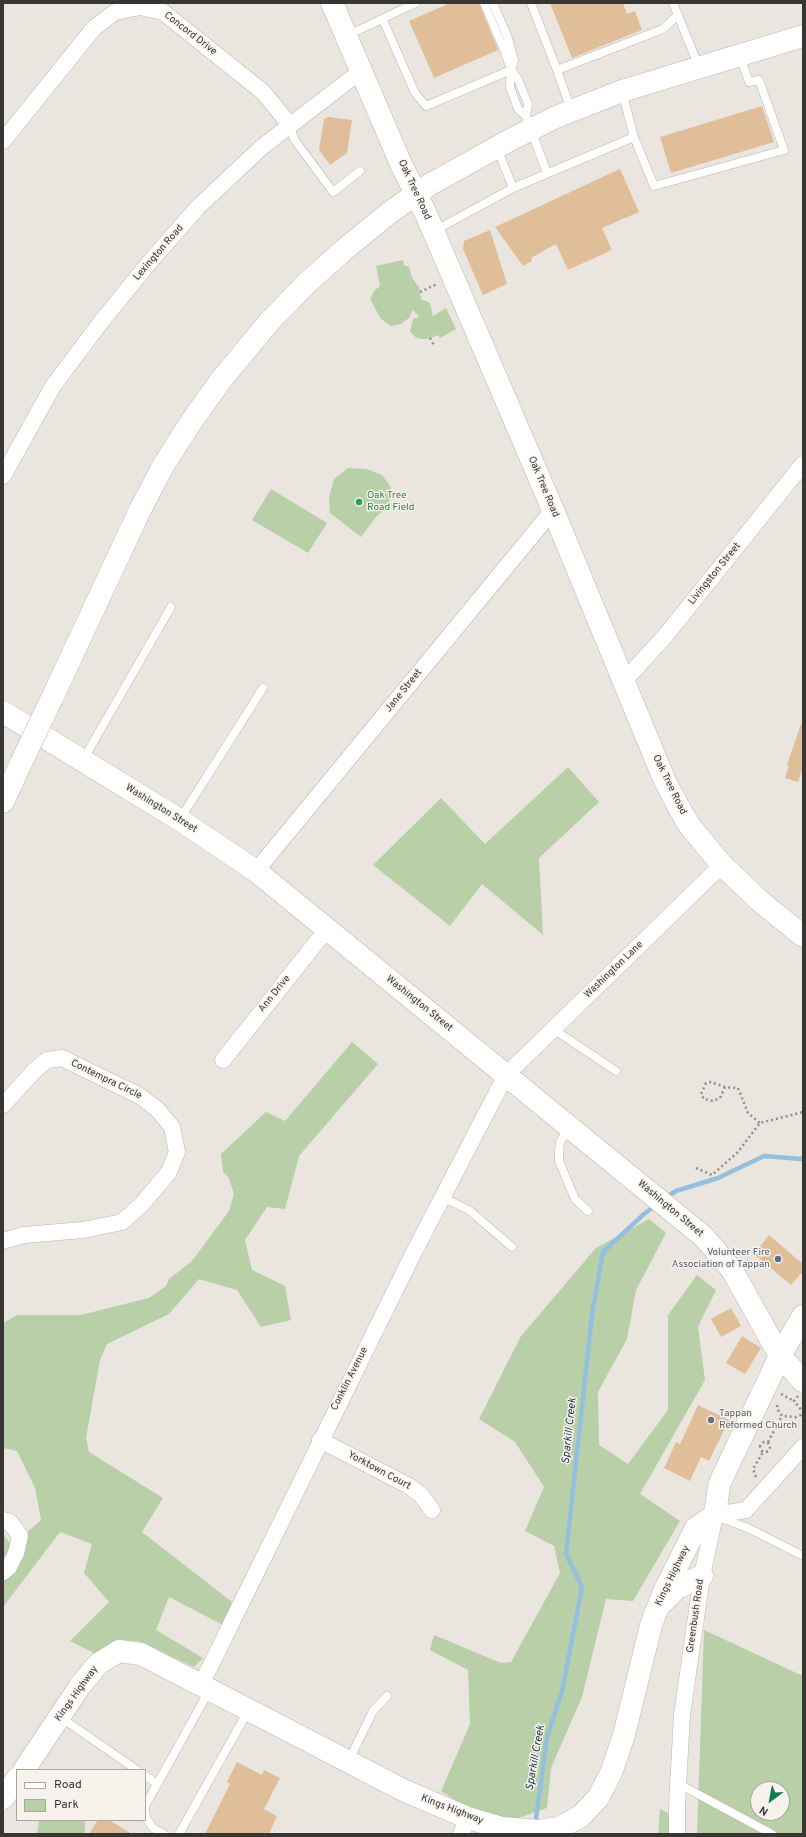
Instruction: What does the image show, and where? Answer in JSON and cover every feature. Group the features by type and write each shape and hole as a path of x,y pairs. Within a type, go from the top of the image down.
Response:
{"street":[{"name":"Oak Tree Road","path":"332,3 433,231 553,510 664,779 676,804 689,825 722,865 761,902 803,936"},
{"name":"Concord Drive","path":"3,141 94,28 115,12 140,7 163,12 263,92 290,125"},
{"path":"3,802 144,503 176,444 206,400 250,344 307,283 365,232 416,194 442,177 497,147 529,122 803,36"},
{"name":"Lexington Road","path":"3,476 53,386 101,322 148,264 198,207 262,147 361,71"},
{"name":"Livingston Street","path":"624,681 666,635 803,464"},
{"name":"Jane Street","path":"256,871 553,510"},
{"name":"Washington Street","path":"3,712 180,820 256,871 704,1237 732,1270 799,1387"},
{"name":"Washington Lane","path":"506,1075 722,865"},
{"name":"Ann Drive","path":"223,1060 327,929"},
{"name":"Contempra Circle","path":"3,1105 39,1067 48,1060 62,1058 140,1096 158,1109 172,1127 176,1152 169,1172 142,1204 122,1222 84,1230 24,1235 3,1241"},
{"name":"Conklin Avenue","path":"205,1688 320,1440 442,1197 506,1075"},
{"path":"803,1316 780,1356 718,1486 715,1515 746,1510 803,1447"},
{"name":"Yorktown Court","path":"320,1440 409,1486 421,1496 432,1510"},
{"name":"Greenbush Road","path":"677,1834 677,1805 682,1715 702,1576 715,1515"},
{"name":"Kings Highway","path":"25,1769 80,1686 98,1664 119,1651 140,1654 348,1763 403,1790 464,1826 539,1831 559,1828 581,1816 598,1798 611,1773 624,1735 651,1625 696,1528 715,1515"},
{"path":"3,1520 10,1522 20,1536 16,1553 9,1567 3,1572"},
{"path":"658,1608 677,1588 702,1576"},
{"path":"3,1798 16,1780"}],"lane":[{"path":"346,36 416,3"},
{"path":"484,3 511,70"},
{"path":"493,3 508,38 514,60 511,70 510,87 518,109 529,122 547,173"},
{"path":"531,3 571,110"},
{"path":"673,3 699,68"},
{"path":"557,70 663,29 678,15"},
{"path":"382,20 415,93 426,106 511,70"},
{"path":"622,92 634,137 654,186 784,150 759,80 749,82 740,56"},
{"path":"290,125 294,139 333,192 360,171"},
{"path":"433,231 513,188 634,137"},
{"path":"497,147 513,188"},
{"path":"82,760 171,606"},
{"path":"180,820 263,688"},
{"path":"553,1028 616,1072"},
{"path":"569,1127 560,1142 560,1161 575,1199 588,1211"},
{"path":"442,1197 469,1210 512,1247"},
{"path":"715,1515 750,1529 803,1556"},
{"path":"146,1804 205,1688"},
{"path":"348,1763 373,1711 388,1696"},
{"path":"179,1834 249,1710"},
{"path":"60,1717 136,1769"},
{"path":"146,1776 157,1784"},
{"path":"679,1784 772,1834"},
{"path":"146,1818 153,1828 164,1834"}],"path":[{"path":"420,292 441,282"},
{"path":"430,338 434,345"},
{"path":"726,1088 720,1098 713,1101 704,1099 702,1094 706,1083 711,1082 726,1088 738,1088 748,1113 760,1123"},
{"path":"696,1168 712,1175 737,1153 760,1123 803,1112"},
{"path":"794,1401 798,1396 799,1387"},
{"path":"756,1483 756,1476 753,1469 763,1452 768,1451 770,1448 768,1442 782,1416 796,1417 803,1413 794,1401 779,1393"},
{"path":"763,1452 760,1445 764,1442 768,1442"}],"green space":[{"path":"403,260 404,265 409,267 412,278 419,287 421,299 430,303 433,316 446,308 456,329 440,338 438,335 428,339 421,339 415,337 410,331 413,319 419,317 413,310 409,318 401,324 391,326 381,319 370,299 374,291 380,286 376,266"},
{"name":"Oak Tree Road Field","path":"348,468 366,469 382,475 390,486 393,495 386,508 376,517 361,537 330,513 329,497 334,479"},
{"path":"271,489 327,523 308,553 252,520"},
{"path":"568,767 599,802 539,858 543,935 482,884 450,926 373,865 441,798 485,844"},
{"path":"352,1042 378,1064 299,1156 285,1209 267,1207 245,1240 252,1270 285,1286 291,1320 261,1327 237,1290 199,1279 169,1314 107,1344 100,1360 86,1438 89,1452 163,1498 142,1532 232,1602 223,1625 169,1597 156,1630 203,1658 194,1667 137,1641 112,1643 96,1654 70,1641 109,1602 84,1573 92,1544 60,1532 3,1607 3,1534 12,1546 41,1520 35,1488 17,1451 3,1448 3,1323 17,1315 81,1315 149,1298 166,1286 169,1279 192,1261 229,1211 234,1194 229,1178 223,1172 221,1154 266,1112 285,1121"},
{"path":"649,1219 666,1233 636,1290 627,1339 598,1392 599,1445 628,1464 668,1410 668,1315 697,1275 716,1290 698,1327 705,1380 640,1494 680,1521 633,1601 606,1599 582,1697 551,1768 547,1808 510,1821 468,1809 441,1791 470,1724 468,1670 430,1650 434,1635 501,1663 511,1662 560,1573 554,1546 525,1531 544,1487 515,1442 479,1419 521,1336 596,1248"},
{"path":"704,1630 803,1676 803,1834 697,1834"},
{"path":"660,1809 673,1816 672,1834 658,1834"},
{"path":"39,1821 85,1822 85,1834 37,1834"}],"building":[{"path":"450,3 479,3 498,50 434,78 409,21"},
{"path":"550,3 623,3 627,14 635,11 642,30 572,58"},
{"path":"762,106 774,142 671,173 660,137"},
{"path":"328,117 352,120 347,153 330,165 319,150 324,119"},
{"path":"620,169 639,212 602,228 612,250 568,270 556,244 531,258 532,261 523,266 495,227"},
{"path":"490,230 507,284 483,295 463,249 464,241"},
{"path":"801,724 803,724 803,767 798,782 785,778 789,766 787,765"},
{"name":"Volunteer Fire Association of Tappan","path":"769,1235 803,1264 803,1271 791,1285 754,1254"},
{"path":"731,1308 741,1326 721,1337 711,1319"},
{"path":"742,1336 761,1348 745,1374 726,1363"},
{"path":"698,1405 729,1420 709,1461 701,1457 690,1481 664,1468 676,1442 680,1444"},
{"path":"237,1762 262,1775 264,1770 280,1778 264,1809 277,1816 269,1834 205,1834 230,1784 227,1782"},
{"path":"97,1821 111,1821 132,1834 89,1834"}],"waterway":[{"name":"Sparkill Creek","path":"665,1198 676,1191 718,1178 764,1156 801,1159 803,1157"},
{"name":"Sparkill Creek","path":"538,1825 536,1818 547,1738 563,1687 582,1587 566,1554 592,1314 603,1252 644,1214 656,1205"}],"place":[{"name":"Oak Tree Road Field","path":"359,502"},
{"name":"Volunteer Fire Association of Tappan","path":"778,1259"},
{"name":"Tappan Reformed Church","path":"711,1420"}]}
